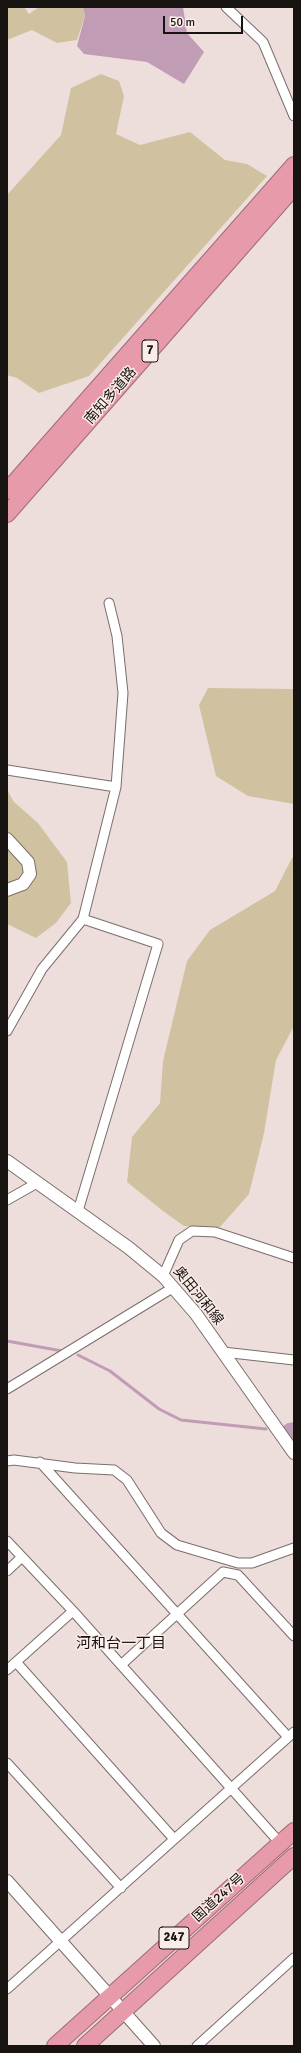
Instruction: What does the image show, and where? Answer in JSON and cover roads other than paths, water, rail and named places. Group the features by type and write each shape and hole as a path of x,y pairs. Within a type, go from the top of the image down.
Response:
{"highway":[{"name":"南知多道路","path":"7,491 294,165"},
{"name":"南知多道路","path":"7,514 294,187"},
{"name":"国道247号","path":"55,2046 294,1831"},
{"name":"国道247号","path":"85,2046 294,1856"}],"main road":[{"path":"7,840 28,862 30,874 23,884 7,890"},
{"name":"奥田河和線","path":"7,1161 129,1248 163,1276 174,1288 290,1440 294,1453"},
{"path":"7,1881 154,2046"}],"street":[{"path":"226,7 263,42 294,116"},
{"path":"7,1031 42,969 83,919 116,788 123,693 117,636 109,603"},
{"path":"7,770 116,788"},
{"path":"78,1211 158,944 83,919"},
{"path":"7,1200 37,1183"},
{"path":"163,1276 179,1240 192,1231 215,1232 294,1258"},
{"path":"7,1389 174,1288"},
{"path":"223,1352 294,1360"},
{"path":"7,1461 14,1460 40,1462 75,1468 114,1470 127,1480 161,1533 177,1545 238,1563 252,1563 294,1548"},
{"path":"7,1989 291,1735 177,1614 40,1462"},
{"path":"7,1541 73,1611 280,1844"},
{"path":"7,1571 22,1557"},
{"path":"120,1665 222,1572 238,1574 294,1636"},
{"path":"7,1670 73,1611"},
{"path":"16,1662 174,1839"},
{"path":"7,1763 121,1888"},
{"path":"197,2046 294,1958"}],"waterway":[{"path":"7,1341 62,1351"},
{"path":"78,1355 110,1371 159,1409 181,1420 266,1429"}],"district":[{"name":"河和台一丁目","path":"121,1644"}]}
